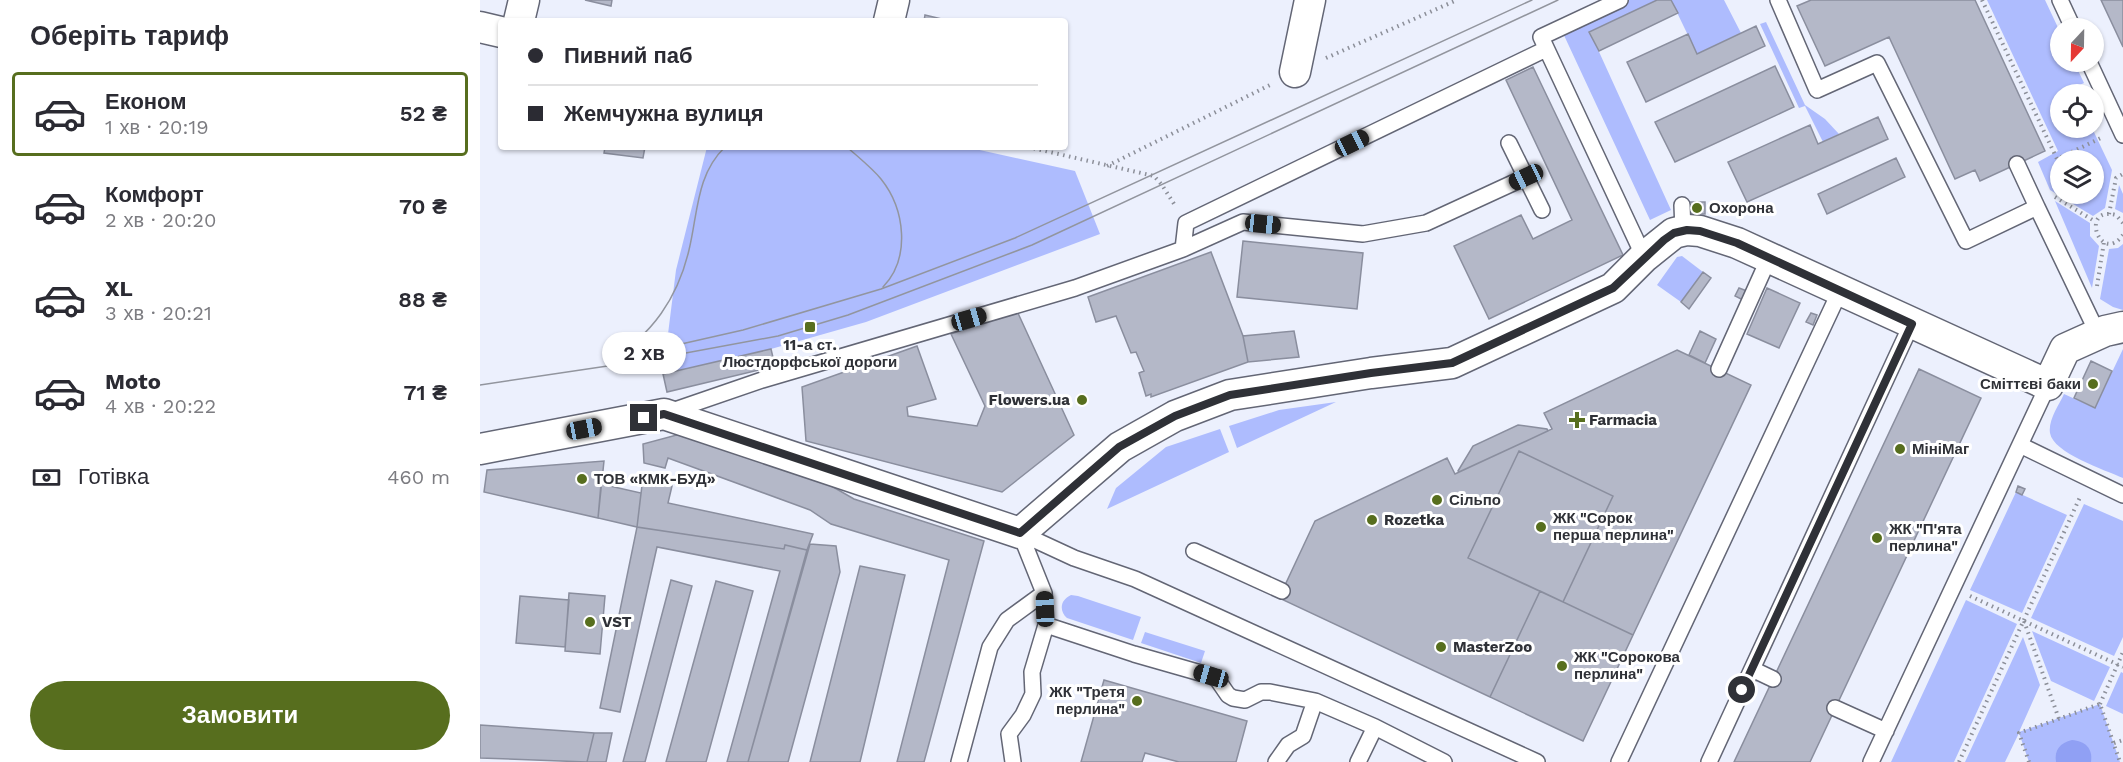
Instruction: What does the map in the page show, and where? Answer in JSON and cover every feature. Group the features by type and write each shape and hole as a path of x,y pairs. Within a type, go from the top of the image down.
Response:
{"street":[{"path":"520,18 524,0"},
{"path":"890,18 894,0"},
{"path":"1295,72 1310,0"},
{"path":"480,27 498,31"},
{"path":"480,449 664,414 1020,533 1119,447 1175,416 1230,395 1452,363 1613,288 1674,233 1682,218 1700,231 1737,243 2048,385 2065,349 2110,331"}],"lane":[{"path":"1620,0 1541,37 1543,50 1642,260"},
{"path":"1778,0 1817,90 1877,63 1966,241 2036,205"},
{"path":"2060,0 2068,18"},
{"path":"1183,249 1186,223 1543,50"},
{"path":"2093,72 2122,132"},
{"path":"1509,143 1542,210"},
{"path":"2017,164 2081,300 2110,331"},
{"path":"664,414 796,370 1075,288 1183,249 1243,222 1363,234 1426,224 1526,177"},
{"path":"1719,369 1769,258"},
{"path":"1619,762 1840,291"},
{"path":"1709,762 1912,324"},
{"path":"1872,762 2048,385"},
{"path":"2020,445 2123,495"},
{"path":"1013,762 1009,734 1023,715 1033,694 1032,672 1046,625 1044,593 1020,533"},
{"path":"1020,533 1074,558 1136,579 1537,762"},
{"path":"1194,551 1282,591"},
{"path":"959,762 990,647 1007,620 1044,593"},
{"path":"1046,625 1211,676 1221,684 1228,695 1239,700 1245,700 1261,692 1315,700 1444,762"},
{"path":"1752,669 1773,679"},
{"path":"1276,762 1278,756 1288,745 1303,736 1315,700"},
{"path":"1835,708 1886,731"},
{"path":"1358,762 1374,727"}],"path":[{"path":"1982,0 2057,159 2122,132"},
{"path":"1040,150 1154,176 1186,223"},
{"path":"2109,214 2116,178 2123,174"},
{"path":"2036,205 2052,195 2096,222"},
{"path":"2122,237 2116,242 2104,242 2098,238 2096,233 2096,222 2102,216 2109,214 2120,218 2123,223"},
{"path":"2081,300 2096,293 2104,242"},
{"path":"1959,762 2089,479"},
{"path":"1953,588 2123,667"},
{"path":"2024,621 2059,719"},
{"path":"2120,762 2100,704 2123,652"},
{"path":"2029,762 2019,733 2100,704"},
{"path":"2114,743 2123,740"}],"shaded area":[{"path":"1629,0 1657,0 1590,32 1671,210 1650,220 1562,31"},
{"path":"1671,0 1724,0 1741,33 1697,54"},
{"path":"1987,0 2045,0 2053,18 2050,18 2050,72 2079,72 2084,83 2050,84 2050,134"},
{"path":"1766,22 1805,105 1825,119 1839,134 1823,142 1805,106 1799,108 1760,24"},
{"path":"2052,138 2097,138 2102,150 2058,150"},
{"path":"706,150 980,150 1075,171 1100,234 866,322 771,349 663,374 676,270"},
{"path":"2104,153 2112,170 2105,208 2093,216 2073,204 2104,204"},
{"path":"2050,155 2050,190 2038,162"},
{"path":"2119,185 2123,194 2123,213 2115,209"},
{"path":"2056,204 2090,223 2090,236 2099,246 2092,288"},
{"path":"2123,244 2123,310 2100,299 2109,249 2118,248"},
{"path":"1682,256 1703,272 1681,302 1657,285 1677,257"},
{"path":"2123,349 2123,478 2070,454 2053,440 2050,428 2052,418 2064,394 2095,408"},
{"path":"1336,402 1237,448 1229,426 1279,410"},
{"path":"1220,429 1229,452 1107,509 1116,488 1166,447"},
{"path":"2016,492 2067,515 2022,613 1970,590"},
{"path":"2084,504 2123,521 2123,637 2114,656 2031,618"},
{"path":"1071,595 1141,617 1133,640 1067,618 1062,606 1067,597"},
{"path":"1966,600 2017,624 1954,762 1891,762"},
{"path":"2032,631 2110,667 2094,701 2051,681"},
{"path":"1145,632 1205,651 1201,663 1141,643"},
{"path":"2023,637 2040,685 2019,732 2100,704 2120,762 2029,762 2019,733 2005,762 1965,762"},
{"path":"2121,672 2123,673 2123,714 2106,706"},
{"path":"2072,740 2087,746 2091,753 2091,762 2056,762 2059,748"}],"building":[{"path":"585,0 612,0 611,6"},
{"path":"1657,0 1671,0 1678,13 1599,51 1589,32"},
{"path":"1811,0 1975,0 2045,151 1980,181 1975,170 1955,179 1889,37 1825,66 1797,6"},
{"path":"2101,0 2123,0 2123,47"},
{"path":"1756,26 1765,46 1646,102 1627,62 1688,34 1697,54"},
{"path":"1775,66 1794,107 1675,162 1655,122"},
{"path":"1533,67 1623,255 1489,319 1454,246 1521,215 1533,239 1572,220 1506,80"},
{"path":"1878,117 1888,139 1747,202 1728,162 1810,125 1818,144"},
{"path":"604,150 644,150 643,158 604,153"},
{"path":"1896,158 1905,177 1827,214 1818,194"},
{"name":"Охорона","path":"1689,202 1705,202 1705,214 1689,214"},
{"path":"1243,241 1363,253 1357,309 1237,297"},
{"path":"1211,252 1243,336 1248,362 1151,397 1151,394 1146,396 1139,373 1144,371 1136,352 1131,353 1116,316 1096,322 1088,297"},
{"path":"1703,272 1711,278 1689,309 1681,302"},
{"path":"1739,288 1747,291 1743,300 1735,296"},
{"path":"1767,288 1800,303 1779,348 1747,334"},
{"path":"1017,311 1074,435 1002,492 806,441 802,387 917,346 936,399 907,407 908,416 977,426 985,406 951,334"},
{"path":"1811,313 1817,315 1813,325 1806,322"},
{"path":"1294,331 1299,357 1248,362 1243,336"},
{"path":"1700,331 1716,339 1705,363 1689,355"},
{"path":"771,349 775,366 667,392 663,374"},
{"path":"1677,350 1751,385 1633,635 1563,602 1613,496 1519,451 1468,558 1540,591 1490,697 1279,598 1315,521 1447,458 1455,474 1552,429 1544,413"},
{"name":"Сміттєві баки","path":"2091,361 2112,371 2095,408 2074,398"},
{"name":"ЖК \"П'ята перлина\"","path":"1919,369 1981,398 1810,762 1734,762"},
{"path":"1518,425 1548,431 1458,471 1473,446"},
{"path":"684,433 821,480 854,499 984,541 924,762 897,762 949,560 831,524 810,510 668,458 665,468 644,463 643,444"},
{"name":"ЖК \"Сорок перша перлина\"","path":"1519,451 1613,496 1563,602 1468,558"},
{"path":"604,461 598,518 484,492 487,470"},
{"path":"643,477 672,486 668,503 813,534 807,550 785,545 784,549 637,527"},
{"path":"601,484 641,493 637,527 598,518"},
{"path":"2018,486 2025,489 2022,495 2016,492"},
{"path":"637,527 784,549 785,545 807,550 748,762 727,762 780,571 657,547 620,712 600,708"},
{"path":"810,544 836,546 840,572 788,762 748,762"},
{"path":"860,566 905,575 860,762 810,762"},
{"path":"671,580 692,586 645,762 623,762"},
{"path":"716,581 753,591 706,762 666,762"},
{"name":"ЖК \"Сорокова перлина\"","path":"1540,591 1633,635 1583,741 1490,697"},
{"path":"569,593 605,596 600,654 565,651"},
{"path":"520,596 569,600 565,647 516,643"},
{"name":"ЖК \"Третя перлина\"","path":"1104,680 1247,721 1236,762 1179,762 1145,753 1142,762 1081,762"},
{"path":"480,725 594,733 587,762 480,758"},
{"path":"594,733 612,733 606,762 587,762"}],"tram line":[{"path":"646,352 743,330 881,289 1015,238 1532,0"},
{"path":"480,385 648,360 778,336 848,315 1032,245 1558,0"},
{"path":"610,359 639,339 651,327 670,299 678,284 689,250 703,182 715,158 722,150"},
{"path":"850,150 881,179 889,191 900,219 902,233 898,262 883,287"}],"place":[{"name":"Охорона","path":"1697,208"},
{"name":"11-а ст. Люстдорфської дороги","path":"810,327"},
{"name":"Сміттєві баки","path":"2093,384"},
{"name":"Flowers.ua","path":"1082,400"},
{"name":"Farmacia","path":"1577,420"},
{"name":"МініМаг","path":"1900,449"},
{"name":"ТОВ «КМК-БУД»","path":"582,479"},
{"name":"Сільпо","path":"1437,500"},
{"name":"Rozetka","path":"1372,520"},
{"name":"ЖК \"Сорок перша перлина\"","path":"1541,527"},
{"name":"ЖК \"П'ята перлина\"","path":"1877,538"},
{"name":"VST","path":"590,622"},
{"name":"MasterZoo","path":"1441,647"},
{"name":"ЖК \"Сорокова перлина\"","path":"1562,666"},
{"name":"ЖК \"Третя перлина\"","path":"1137,701"}],"route":[{"path":"644,418 664,414 1020,533 1119,447 1175,416 1230,395 1452,363 1613,288 1644,257 1674,233 1687,230 1700,231 1737,243 1912,324 1742,690"}]}
